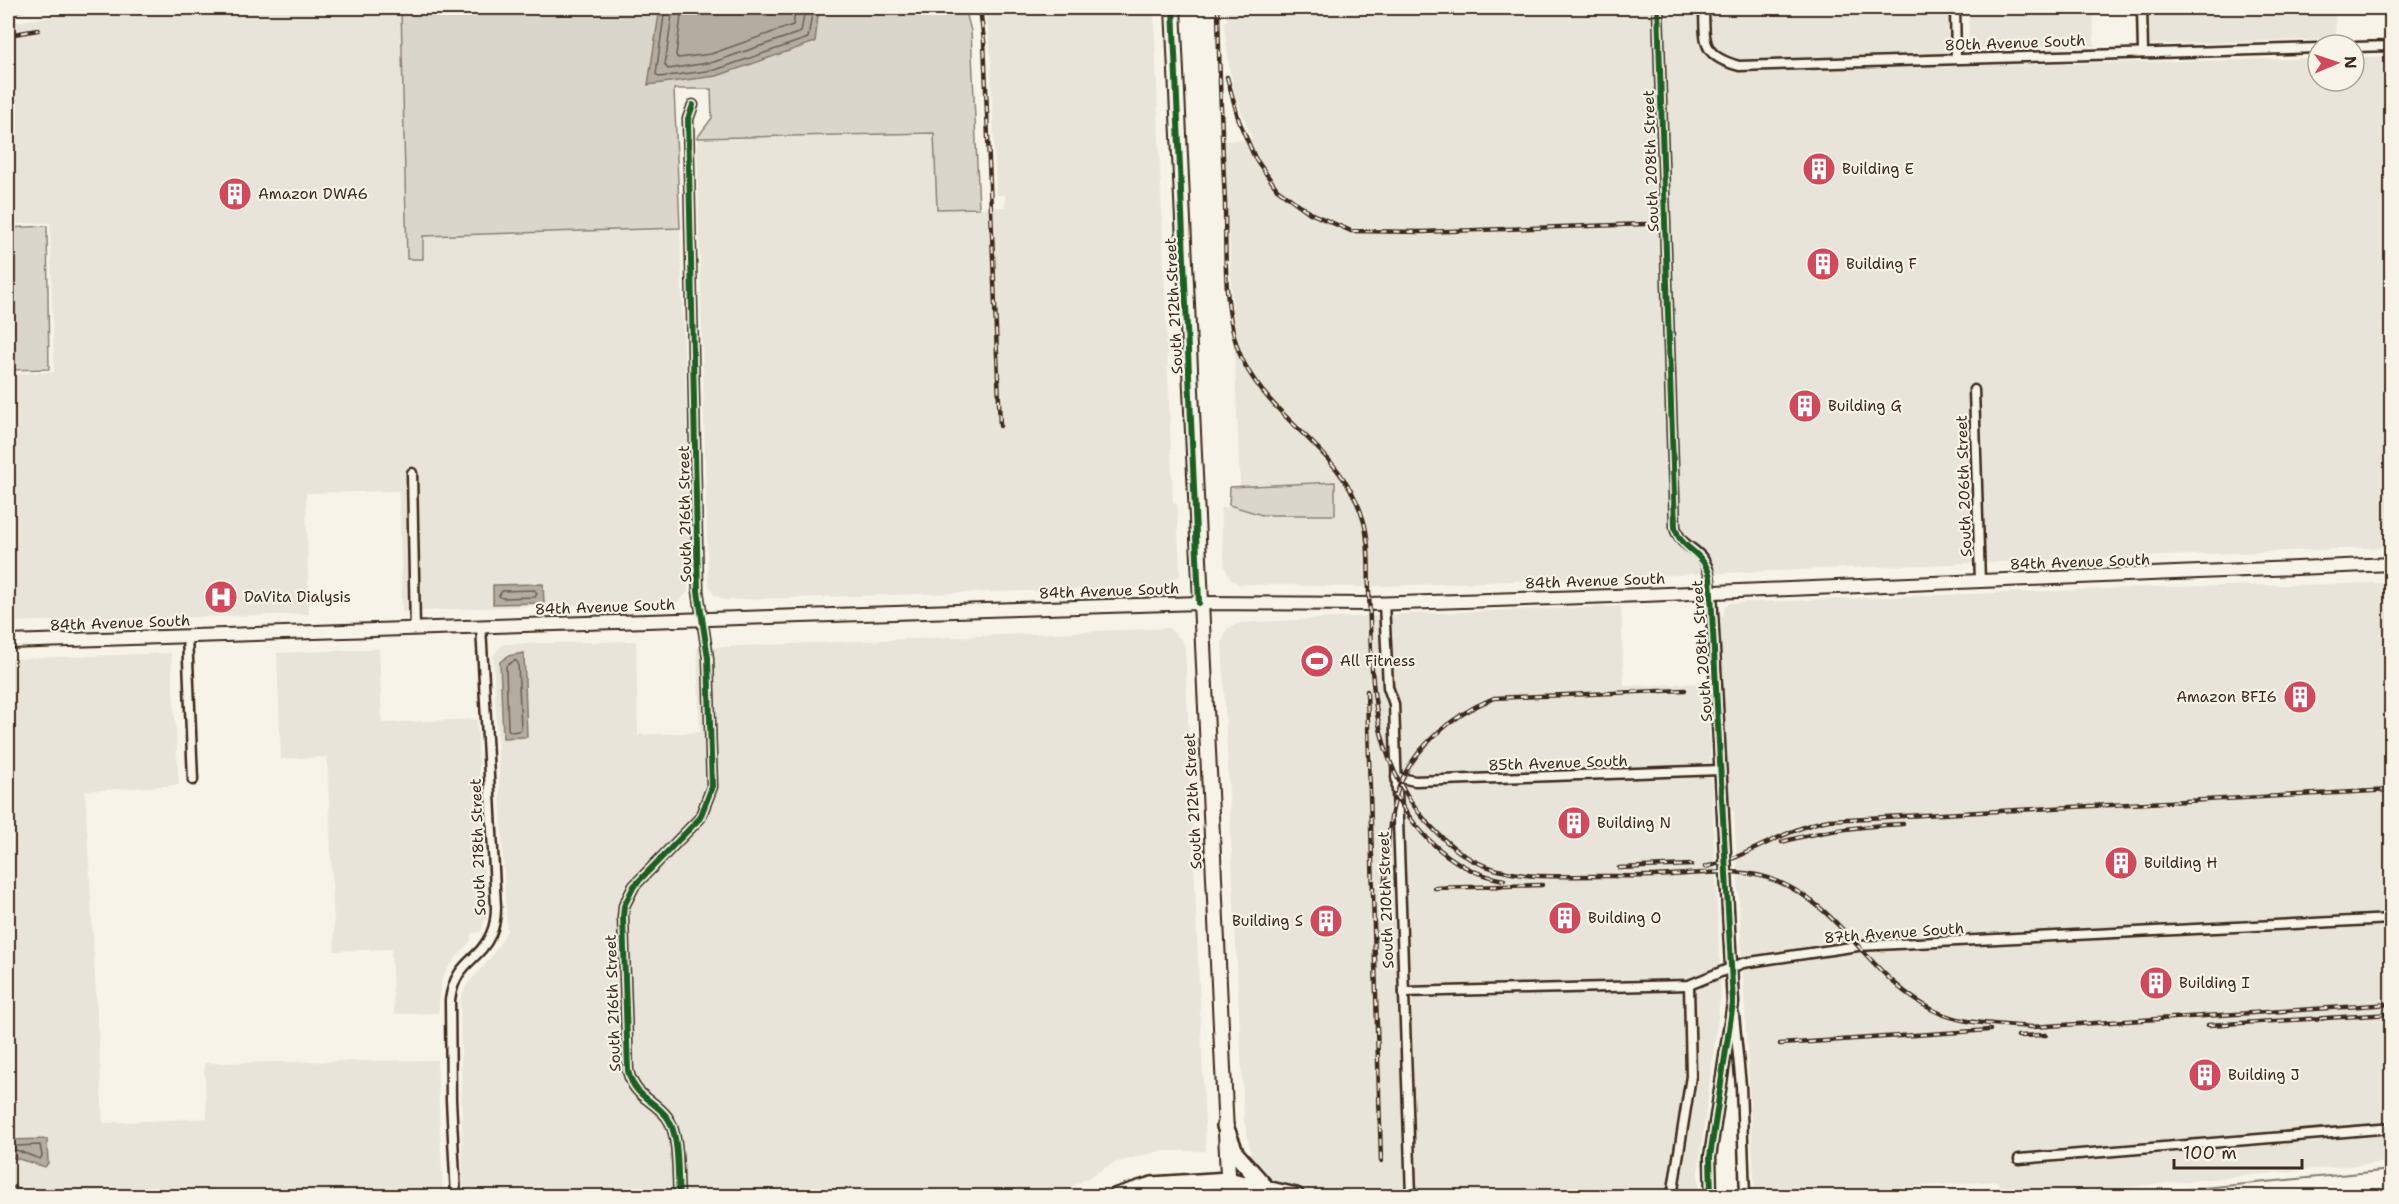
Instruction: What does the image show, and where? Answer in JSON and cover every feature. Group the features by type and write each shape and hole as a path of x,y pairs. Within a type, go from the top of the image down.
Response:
{"highway":[{"path":"1226,1125 1236,1154 1269,1191"},
{"path":"1117,1197 1152,1185 1228,1179 1296,1197"}],"main road":[{"name":"South 212th Street","path":"1173,8 1199,603 1229,1197"},
{"name":"84th Avenue South","path":"8,642 1199,603 1384,603 2391,564"}],"street":[{"name":"South 208th Street","path":"1658,8 1675,527 1680,540 1702,558 1707,566 1711,592 1733,1003 1710,1157 1711,1197"},
{"name":"80th Avenue South","path":"1704,8 1705,41 1708,50 1715,57 1739,66 2306,48"},
{"path":"1955,8 1956,58"},
{"path":"2142,8 2143,52"},
{"path":"2366,47 2391,46"},
{"name":"South 216th Street","path":"679,1197 674,1130 666,1117 631,1084 628,1071 623,917 624,906 634,886 700,818 712,787 708,658 698,591 689,138 689,112 693,105"},
{"name":"South 206th Street","path":"1974,390 1980,581"},
{"path":"412,472 415,629"},
{"name":"South 210th Street","path":"1384,603 1388,687 1394,704 1411,1197"},
{"name":"South 218th Street","path":"456,1197 451,1100 450,1000 452,983 459,971 484,945 491,934 496,906 481,626"},
{"path":"187,636 193,780"},
{"name":"85th Avenue South","path":"1396,777 1415,781 1721,771"},
{"name":"87th Avenue South","path":"1404,992 1689,985 1743,963 1858,946 2391,919"},
{"path":"1672,1197 1691,1076 1689,985"},
{"path":"1733,1003 1741,1086 1745,1197"},
{"path":"2019,1159 2391,1128"}],"shaded area":[{"path":"112,8 401,8 407,259 422,236 680,228 690,518 688,592 678,602 402,612 399,491 306,493 309,614 8,622 8,374 54,372 50,223 8,224 8,23"},
{"path":"401,8 965,8 971,31 979,208 937,209 934,133 697,138 712,118 711,89 674,89 680,228 423,236 423,259 407,259"},
{"path":"985,8 1154,8 1173,503 1177,504 1180,575 1164,587 724,600 713,594 708,583 697,138 935,133 937,209 1005,207 1005,195 996,195 990,47"},
{"path":"1226,8 1951,8 1953,66 2306,58 2306,93 2366,93 2366,57 2391,56 2391,547 1358,587 1239,584 1231,580 1225,567 1220,508 1241,506 1225,141 1252,139 1235,95 1224,22 1227,20"},
{"path":"1968,8 2093,8 2094,46 1969,49"},
{"path":"2135,8 2335,8 2336,33 2306,33 2306,40 2136,45"},
{"path":"47,226 49,369 8,370 8,228"},
{"path":"1335,482 1335,515 1262,515 1229,505 1230,487"},
{"path":"2391,583 2391,1162 2031,1196 1999,1196 1998,1181 1899,1188 1899,1196 1755,1196 1734,811 1727,810 1720,616 1723,616 1725,607 1729,603 2155,587"},
{"path":"1621,606 1624,686 1707,683 1721,993 1698,1173 1699,1196 1328,1196 1302,1187 1267,1180 1254,1169 1244,1119 1222,643 1227,629 1239,623"},
{"path":"1169,628 1185,646 1206,1151 1160,1151 1114,1163 1055,1196 463,1196 460,1000 466,986 492,956 507,931 493,657 504,644 636,641 638,735 700,732 697,648"},
{"path":"379,649 382,723 477,719 486,918 481,932 471,933 471,940 447,969 442,980 438,1013 394,1014 391,949 335,951 327,757 281,759 277,653"},
{"path":"171,653 179,785 85,791 103,1123 207,1118 204,1063 437,1060 443,1196 51,1196 8,1185 8,659"}],"water":[{"path":"660,8 819,8 815,42 717,76 648,85"},
{"path":"543,584 544,603 493,604 493,585"},
{"path":"524,653 527,737 503,738 500,662 508,656"},
{"path":"47,1139 48,1163 45,1167 8,1156 8,1140"}],"waterway":[{"path":"2119,1196 2392,1170"},
{"path":"8,1186 45,1196"}],"railway":[{"path":"8,11 30,8"},
{"path":"980,8 984,41 1000,426"},
{"path":"1218,8 1227,284 1232,327 1237,346 1244,363 1258,385 1273,404 1326,456 1354,497 1364,522 1367,539 1373,679 1382,736 1403,789 1420,814 1450,845 1472,860 1487,866 1501,871 1532,876 1642,876 1726,872 1766,877 1801,894 1821,909 1892,981 1911,997 1933,1010 1956,1019 2032,1027 2392,1004"},
{"path":"8,35 38,30"},
{"path":"1227,77 1239,121 1255,158 1277,189 1310,213 1351,231 1422,232 1646,224"},
{"path":"1384,892 1391,820 1402,779 1422,749 1448,724 1494,698 1685,690"},
{"path":"1367,691 1381,1161"},
{"path":"1705,867 1737,857 1812,824 1829,820 2392,790"},
{"path":"1395,794 1415,824 1440,850 1470,869 1504,880"},
{"path":"1782,842 1842,829 1903,824"},
{"path":"1619,868 1691,865"},
{"path":"1434,888 1542,885"},
{"path":"2208,1025 2392,1014"},
{"path":"1780,1044 1990,1030"},
{"path":"2018,1036 2046,1035"}],"cycle path":[{"path":"1173,8 1199,603"},
{"path":"1658,8 1675,527 1681,541 1702,560 1710,576 1733,1003 1710,1157 1711,1196"},
{"path":"679,1196 676,1144 671,1125 667,1117 635,1087 628,1071 623,917 624,906 634,886 700,818 712,787 708,658 698,591 688,119 693,105"}],"place":[{"name":"Building E","path":"1819,169"},
{"name":"Amazon DWA6","path":"235,194"},
{"name":"Building F","path":"1823,264"},
{"name":"Building G","path":"1805,406"},
{"name":"DaVita Dialysis","path":"221,597"},
{"name":"All Fitness","path":"1317,661"},
{"name":"Amazon BFI6","path":"2300,697"},
{"name":"Building N","path":"1574,823"},
{"name":"Building H","path":"2121,863"},
{"name":"Building O","path":"1565,918"},
{"name":"Building S","path":"1326,921"},
{"name":"Building I","path":"2156,983"},
{"name":"Building J","path":"2205,1075"}]}
